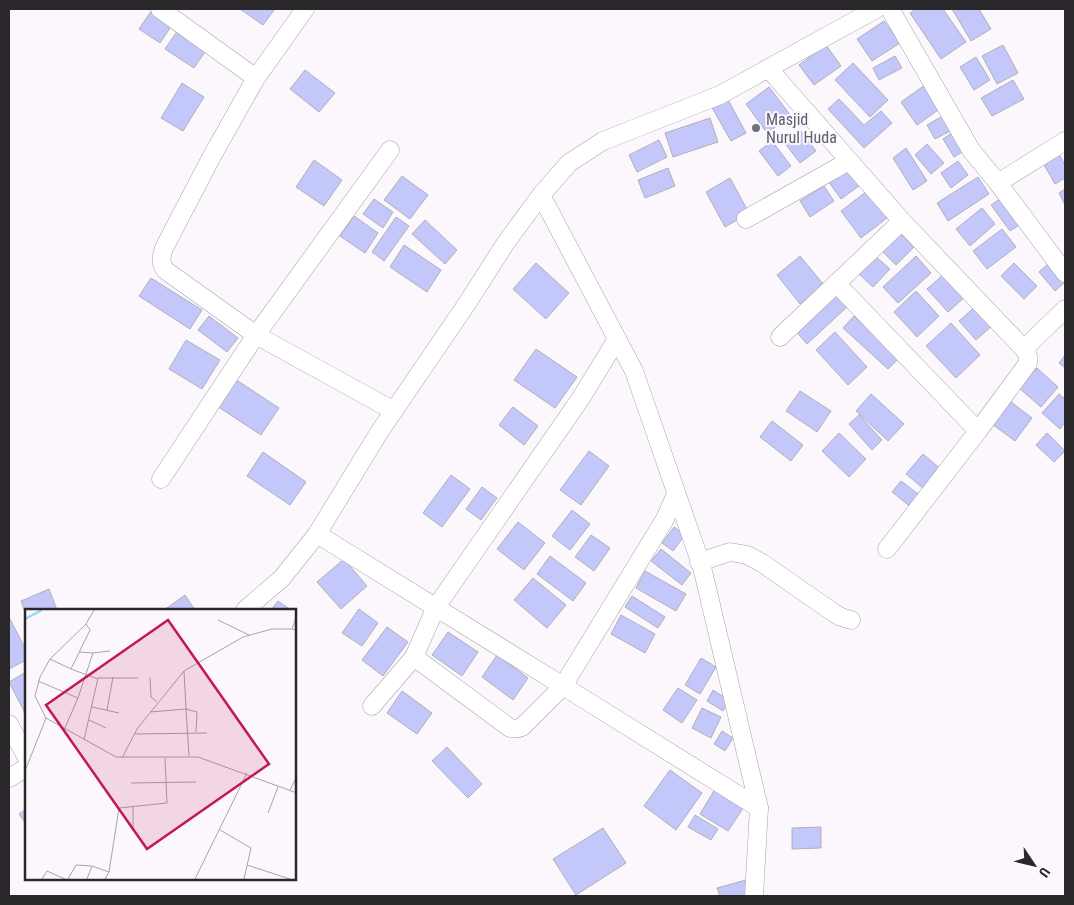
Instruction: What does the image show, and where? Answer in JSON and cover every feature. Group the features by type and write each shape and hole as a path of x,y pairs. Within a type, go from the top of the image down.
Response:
{"street":[{"path":"160,9 256,78"},
{"path":"305,9 256,78 212,156 164,248 161,264 166,270 256,335 394,411"},
{"path":"246,609 282,578 317,534 380,431 505,244 541,195 569,163 604,141 720,95 876,9"},
{"path":"890,9 971,150 1065,273"},
{"path":"768,68 902,221 1024,349 1028,356 1028,363 887,549"},
{"path":"998,183 1065,141"},
{"path":"161,479 256,335 390,150"},
{"path":"746,219 849,161"},
{"path":"541,195 634,370 702,567 759,808 754,896"},
{"path":"780,337 902,221"},
{"path":"836,283 978,431"},
{"path":"1024,349 1065,310"},
{"path":"372,706 414,656 436,607 581,398 617,339"},
{"path":"414,656 510,728 522,727 563,686 665,520 676,494"},
{"path":"317,534 759,808"},
{"path":"699,562 730,552 747,555 762,563 834,613 851,620"},
{"path":"9,724 25,754"},
{"path":"9,778 25,769"}],"building":[{"path":"240,9 275,9 263,25"},
{"path":"916,9 943,9 966,42 941,59 910,13"},
{"path":"952,9 979,9 991,29 971,41"},
{"path":"152,10 172,25 160,43 139,29"},
{"path":"884,21 900,43 872,61 857,39"},
{"path":"178,30 207,49 194,68 165,49"},
{"path":"826,45 841,66 814,85 799,65"},
{"path":"1003,45 1018,73 997,84 982,56"},
{"path":"895,56 902,68 879,80 873,68"},
{"path":"976,57 990,80 974,90 960,67"},
{"path":"853,63 888,100 870,117 835,80"},
{"path":"305,70 335,93 319,112 290,89"},
{"path":"1013,80 1024,99 992,116 981,98"},
{"path":"182,83 204,97 183,131 161,118"},
{"path":"925,85 941,108 917,125 901,102"},
{"path":"769,87 791,116 767,133 746,104"},
{"path":"726,96 746,133 731,141 710,104"},
{"path":"839,99 864,125 881,111 892,123 864,148 828,109"},
{"path":"946,114 954,129 935,139 927,125"},
{"path":"710,118 718,142 673,157 665,133"},
{"path":"800,130 816,151 800,163 784,142"},
{"path":"955,131 967,149 954,157 943,139"},
{"path":"659,140 667,157 637,172 629,155"},
{"path":"772,141 791,166 778,176 759,151"},
{"path":"927,144 944,163 931,174 915,155"},
{"path":"906,148 927,181 913,190 893,158"},
{"path":"1059,154 1065,165 1065,178 1055,184 1043,163"},
{"path":"314,160 342,180 324,206 296,187"},
{"path":"958,161 968,175 951,188 941,173"},
{"path":"850,165 863,183 841,199 828,181"},
{"path":"668,168 675,186 645,198 638,180"},
{"path":"402,176 428,195 410,219 384,200"},
{"path":"978,177 989,194 948,221 937,203"},
{"path":"730,178 749,213 725,227 706,192"},
{"path":"824,186 834,201 810,217 800,201"},
{"path":"871,188 891,215 861,238 841,211"},
{"path":"1065,189 1065,205 1059,193"},
{"path":"1003,197 1022,223 1010,231 991,205"},
{"path":"374,199 393,212 383,228 363,214"},
{"path":"982,208 995,224 970,246 956,229"},
{"path":"354,216 378,233 365,253 340,236"},
{"path":"396,217 409,226 384,261 372,252"},
{"path":"425,220 457,250 445,264 412,234"},
{"path":"1002,229 1016,247 987,269 973,251"},
{"path":"900,233 914,247 896,265 882,251"},
{"path":"404,245 441,270 427,292 390,267"},
{"path":"874,255 890,269 873,287 858,273"},
{"path":"800,256 824,285 800,304 777,275"},
{"path":"916,256 931,273 898,303 883,287"},
{"path":"1051,261 1065,278 1065,282 1055,291 1039,272"},
{"path":"536,263 569,293 546,319 513,289"},
{"path":"1014,263 1037,286 1024,299 1001,276"},
{"path":"944,274 965,297 948,312 927,289"},
{"path":"151,278 202,310 190,329 139,296"},
{"path":"916,291 939,316 917,337 894,312"},
{"path":"835,292 848,306 807,344 794,329"},
{"path":"977,305 994,324 976,340 959,321"},
{"path":"209,316 238,338 227,352 198,330"},
{"path":"854,316 899,358 888,369 843,328"},
{"path":"951,323 980,355 956,378 926,346"},
{"path":"835,332 867,367 848,385 816,350"},
{"path":"186,340 220,360 202,389 169,369"},
{"path":"536,349 577,377 555,408 514,380"},
{"path":"1065,355 1065,368 1059,363"},
{"path":"1037,368 1058,387 1041,407 1019,388"},
{"path":"235,379 279,408 261,435 217,406"},
{"path":"800,391 831,411 817,432 786,411"},
{"path":"871,394 904,424 888,441 856,411"},
{"path":"1059,394 1065,399 1065,422 1060,429 1042,413"},
{"path":"1010,401 1032,418 1015,441 992,424"},
{"path":"513,407 538,426 524,445 499,425"},
{"path":"859,415 882,440 872,450 849,424"},
{"path":"772,421 803,445 791,461 760,437"},
{"path":"839,433 866,459 849,477 822,451"},
{"path":"1047,433 1065,451 1054,462 1036,445"},
{"path":"589,451 609,466 581,505 560,490"},
{"path":"263,452 306,482 290,505 247,476"},
{"path":"923,454 942,470 925,490 906,474"},
{"path":"451,475 470,489 442,527 423,513"},
{"path":"901,481 921,496 912,508 892,492"},
{"path":"482,487 497,498 481,520 466,509"},
{"path":"572,510 590,524 570,550 552,536"},
{"path":"518,522 545,543 524,570 497,549"},
{"path":"674,527 685,535 673,551 662,543"},
{"path":"591,535 610,548 594,571 575,557"},
{"path":"661,549 691,573 682,585 651,561"},
{"path":"550,556 586,583 573,601 537,574"},
{"path":"344,559 367,586 341,609 317,582"},
{"path":"645,571 686,594 676,611 636,588"},
{"path":"533,578 566,605 547,628 514,600"},
{"path":"49,589 57,609 25,609 25,612 21,601"},
{"path":"185,595 194,609 165,609"},
{"path":"632,596 665,617 658,628 625,607"},
{"path":"278,601 290,609 272,609"},
{"path":"359,609 378,623 362,646 342,633"},
{"path":"621,615 655,634 645,653 611,634"},
{"path":"9,620 25,648 25,661 9,669"},
{"path":"387,627 408,642 383,676 362,660"},
{"path":"448,632 478,652 462,676 432,655"},
{"path":"497,655 528,678 513,700 482,677"},
{"path":"701,658 716,667 700,694 685,685"},
{"path":"25,673 25,713 9,682"},
{"path":"678,688 697,700 682,723 663,710"},
{"path":"713,690 730,701 723,711 707,701"},
{"path":"402,691 432,713 417,734 387,713"},
{"path":"702,708 721,717 711,738 692,728"},
{"path":"722,731 733,738 725,751 714,744"},
{"path":"447,747 482,784 468,798 432,761"},
{"path":"670,770 702,793 676,830 644,806"},
{"path":"715,789 744,807 728,831 700,814"},
{"path":"25,810 25,823 19,814"},
{"path":"695,815 718,829 711,840 688,827"},
{"path":"821,827 821,848 792,849 792,828"},
{"path":"603,828 626,863 576,895 553,859"},
{"path":"746,880 750,896 720,896 717,888"}],"place":[{"name":"Masjid Nurul Huda","path":"756,128"}]}
